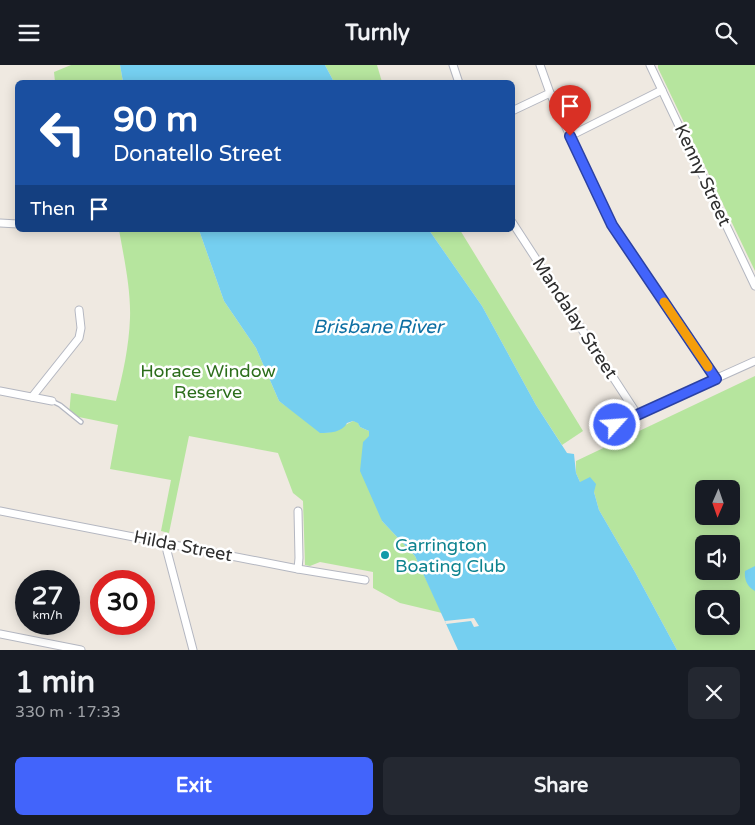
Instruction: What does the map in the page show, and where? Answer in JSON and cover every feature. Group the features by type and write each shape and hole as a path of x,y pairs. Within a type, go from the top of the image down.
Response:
{"street":[{"path":"453,65 458,80"},
{"path":"540,65 550,93 612,225 716,379"},
{"name":"Kenny Street","path":"650,65 755,286"},
{"path":"570,136 662,90"},
{"path":"515,110 550,93"},
{"path":"0,223 15,224"},
{"name":"Mandalay Street","path":"515,227 637,414"},
{"path":"32,397 79,338 81,328 79,310"},
{"path":"615,425 755,361"},
{"path":"0,391 52,401"},
{"name":"Hilda Street","path":"0,511 298,569 366,580"},
{"path":"298,511 298,569"},
{"path":"168,543 167,551 193,650"},
{"path":"0,634 81,650"}],"lane":[{"path":"52,401 81,422"}],"green space":[{"path":"71,65 120,65 123,80 55,80 54,72"},
{"path":"325,65 377,65 381,80 333,80"},
{"path":"658,65 755,65 755,271 658,68"},
{"name":"Horace Window Reserve","path":"119,232 200,232 224,301 256,348 279,401 323,433 331,432 353,421 358,422 360,427 369,431 382,521 415,556 442,613 400,603 373,588 373,572 320,562 310,566 305,565 303,501 293,493 278,453 189,436 169,533 161,531 171,480 110,469 118,425 69,415 71,393 116,401 125,360 130,318 125,263"},
{"path":"430,232 461,232 583,431 562,445 536,405 482,306"},
{"path":"755,376 755,650 677,650 599,510 594,492 580,482 576,473 576,461"}],"water":[{"path":"120,65 325,65 333,80 123,80"},
{"name":"Brisbane River","path":"200,232 430,232 482,306 536,405 567,453 574,454 576,473 580,482 590,477 596,484 594,492 599,510 677,650 458,650 415,556 382,521 360,471 363,442 369,436 369,431 353,421 347,423 339,430 320,433 279,401 256,348 224,301"},
{"path":"755,566 755,591 748,585 745,571"}],"pier":[{"path":"474,618 479,626 474,627 471,621 446,624 445,621"}],"slow traffic":[{"path":"664,302 708,367"}],"place":[{"name":"Carrington Boating Club","path":"385,555"}],"route":[{"path":"570,136 612,225 716,379 615,425"}]}
